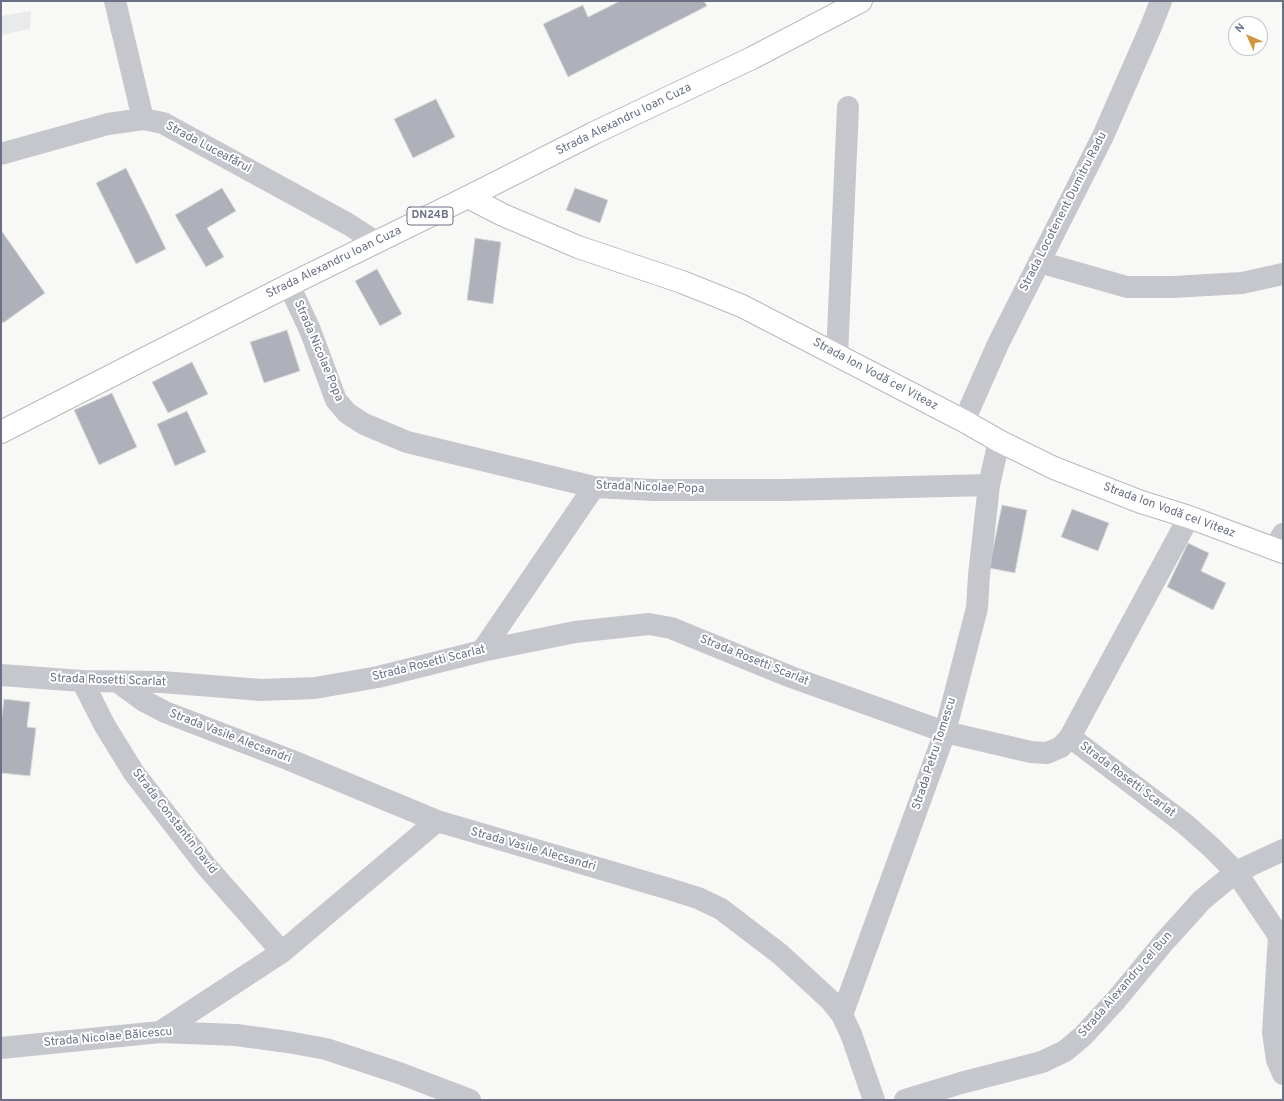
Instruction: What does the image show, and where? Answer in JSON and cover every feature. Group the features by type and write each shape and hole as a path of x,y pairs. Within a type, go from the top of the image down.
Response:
{"main road":[{"name":"Strada Alexandru Ioan Cuza","path":"1,432 290,284 468,197 594,133 752,58 861,1"},
{"name":"Strada Ion Vodă cel Viteaz","path":"468,197 503,215 578,247 682,282 742,306 964,421 999,441 1054,468 1141,502 1280,545"}],"street":[{"path":"115,1 143,119"},
{"name":"Strada Locotenent Dumitru Radu","path":"964,421 998,344 1103,136 1161,1"},
{"path":"838,356 848,107"},
{"name":"Strada Luceafărul","path":"1,154 108,124 143,119 163,123 348,224 376,242"},
{"path":"1039,262 1127,287 1173,287 1242,283 1283,274"},
{"name":"Strada Nicolae Popa","path":"290,284 310,330 336,400 346,413 364,424 407,442 594,487 654,490 761,490 989,485"},
{"path":"989,485 999,441"},
{"name":"Strada Petru Tomescu","path":"842,1014 945,732 977,608 979,575 989,485"},
{"path":"482,651 594,487"},
{"path":"1070,737 1189,517"},
{"name":"Strada Rosetti Scarlat","path":"1,675 82,681 162,682 261,690 315,688 378,677 482,651 575,632 649,624 671,628 792,677 945,732 1031,752 1047,753 1061,747 1070,737 1185,824 1211,847 1236,872 1281,937 1273,1033 1277,1060 1283,1074"},
{"name":"Strada Constantin David","path":"82,681 105,726 134,773 206,866 282,952"},
{"name":"Strada Vasile Alecsandri","path":"118,682 144,701 165,712 290,760 437,821 679,892 698,898 721,909 780,954 830,1000 842,1014 851,1034 874,1100"},
{"path":"160,1032 282,952 437,821"},
{"name":"Strada Alexandru cel Bun","path":"905,1100 953,1085 1042,1062 1064,1051 1083,1036 1116,1000 1164,942 1202,900 1236,872 1283,850"},
{"name":"Strada Nicolae Bălcescu","path":"1,1048 160,1032 236,1035 288,1042 326,1050 399,1073 470,1100"}],"shaded area":[{"path":"31,11 30,29 1,35 1,16"}],"building":[{"path":"620,1 704,1 707,6 568,77 543,24 583,5 588,17"},
{"path":"436,99 455,137 413,158 394,119"},
{"path":"126,168 166,249 136,264 96,183"},
{"path":"222,188 236,211 207,228 224,257 206,267 175,215"},
{"path":"575,188 608,200 600,223 566,210"},
{"path":"1,230 45,293 3,323 1,320"},
{"path":"475,238 501,242 493,304 467,300"},
{"path":"377,269 402,314 380,326 355,281"},
{"path":"287,330 300,371 264,383 250,342"},
{"path":"192,362 208,394 168,413 152,382"},
{"path":"112,393 137,447 99,465 74,410"},
{"path":"187,411 206,452 175,466 157,424"},
{"path":"1002,505 1027,510 1015,573 989,568"},
{"path":"1072,509 1109,523 1098,551 1061,537"},
{"path":"1188,543 1209,553 1201,571 1226,583 1213,610 1167,587"},
{"path":"4,699 30,702 27,727 36,728 30,776 1,773 1,723"}]}
